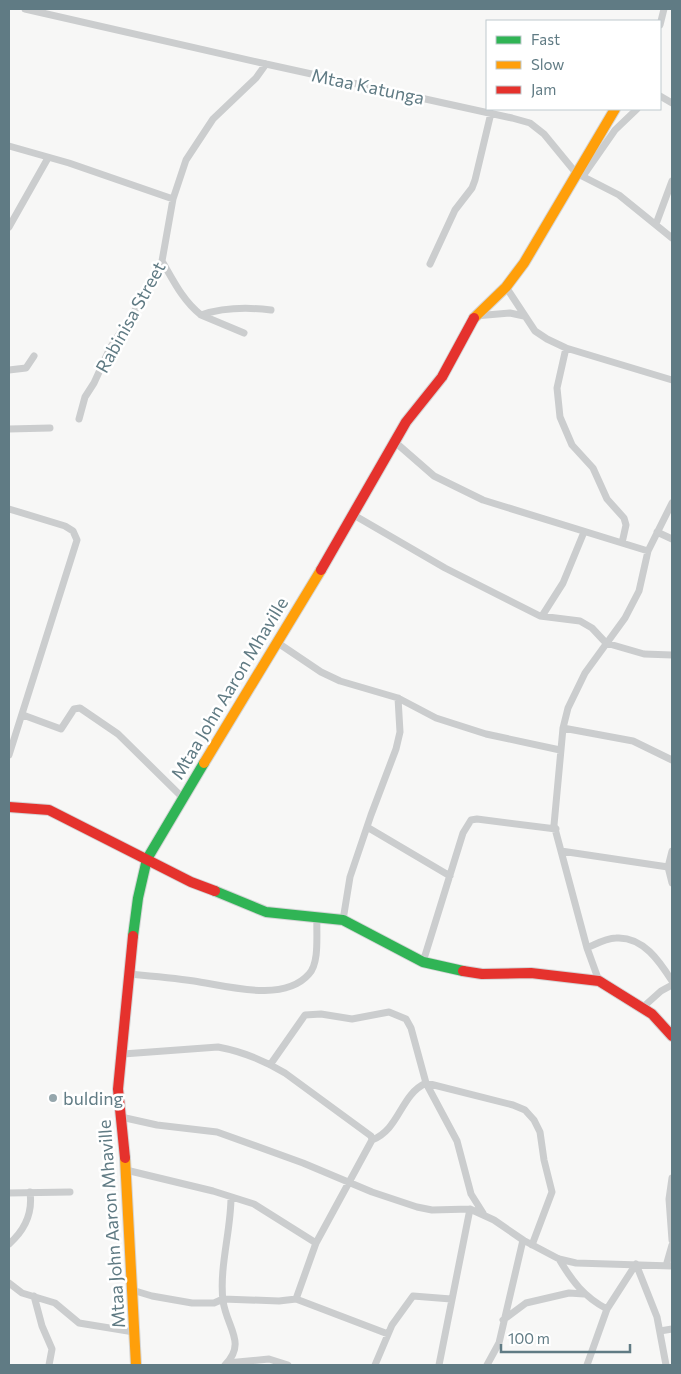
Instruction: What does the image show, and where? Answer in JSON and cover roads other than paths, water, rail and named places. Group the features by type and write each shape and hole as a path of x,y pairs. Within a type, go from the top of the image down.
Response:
{"street":[{"name":"Mtaa Katunga","path":"25,9 491,113 530,124 544,134 579,175 619,195 672,238"},
{"name":"Rabinisa Street","path":"79,419 85,397 94,383 110,348 134,312 162,261 173,199 186,160 213,119 256,78 266,64"},
{"path":"661,97 672,103"},
{"name":"Mtaa John Aaron Mhaville","path":"136,1365 126,1170 118,1088 138,898 146,859 278,643 352,514 382,467 406,422 442,377 475,316 506,287 524,263 579,175 614,110"},
{"path":"579,175 615,130 636,110"},
{"path":"430,264 455,210 472,188 479,172 491,113"},
{"path":"9,146 68,163 173,199"},
{"path":"9,226 48,158"},
{"path":"656,224 672,181"},
{"path":"162,261 193,308 201,314 244,333"},
{"path":"506,287 535,331 566,348 672,380"},
{"path":"201,314 220,308 250,307 271,310"},
{"path":"475,316 510,314 524,316"},
{"path":"566,348 558,388 560,416 572,445 593,468 607,498 624,518 626,525 622,543"},
{"path":"9,370 26,368 34,356"},
{"path":"9,430 50,428"},
{"path":"395,442 434,476 483,500 648,551"},
{"path":"599,981 587,948 561,851 554,815 563,728 568,708 585,673 625,618 639,591 648,551 672,503"},
{"path":"9,509 65,526 73,531 77,540 9,756"},
{"path":"352,514 452,572 542,616 566,617 586,623 606,643 644,654 672,655"},
{"path":"542,616 563,583 584,532"},
{"path":"657,532 672,539"},
{"path":"278,643 321,672 340,681 398,698 436,718 467,728 560,750"},
{"path":"343,920 350,877 396,749 400,732 398,698"},
{"path":"23,715 61,729 74,709 80,708 118,734 182,798"},
{"path":"563,728 633,741 672,760"},
{"path":"9,807 49,810 191,882 266,912 343,920 387,945 423,962 465,972 531,973 599,981 652,1014 672,1036"},
{"path":"423,962 464,833 471,820 477,819 556,829"},
{"path":"367,827 450,876"},
{"path":"561,851 668,867"},
{"path":"672,851 668,867 672,883"},
{"path":"129,974 250,990 278,989 300,982 310,973 314,960 317,918"},
{"path":"587,948 617,938 632,940 658,960 672,981 642,1008"},
{"path":"270,1065 305,1015 321,1014 352,1019 389,1012 401,1015 411,1028 426,1082 457,1141 472,1194 483,1214"},
{"path":"123,1054 218,1047 270,1065 368,1133 372,1140"},
{"path":"296,1299 316,1243 372,1140 386,1133 394,1124 418,1086 426,1082 513,1105 525,1110 534,1120 540,1132 544,1160 552,1192 532,1245"},
{"path":"120,1117 157,1125 217,1132 417,1207 432,1210 470,1209 483,1214 523,1240 559,1259 576,1263 669,1266 672,1244"},
{"path":"126,1170 261,1207 316,1243"},
{"path":"672,1178 669,1199 672,1240"},
{"path":"9,1244 19,1234 30,1214 30,1192"},
{"path":"9,1193 57,1194 70,1192"},
{"path":"226,1364 236,1351 237,1342 225,1313 223,1299 223,1275 231,1221 230,1197"},
{"path":"438,1365 470,1209"},
{"path":"487,1365 499,1343 523,1240"},
{"path":"559,1259 584,1294 607,1310"},
{"path":"588,1365 607,1310 636,1264"},
{"path":"636,1264 651,1301 660,1331 666,1365"},
{"path":"9,1283 22,1293 55,1303 79,1323 134,1332"},
{"path":"132,1290 152,1296 192,1303 214,1303 223,1299 279,1302 296,1299 388,1334"},
{"path":"503,1320 526,1303 569,1293 584,1294"},
{"path":"34,1296 42,1326 52,1349 49,1365"},
{"path":"375,1365 388,1334 403,1307 413,1296 451,1299"},
{"path":"660,1331 672,1329"},
{"path":"226,1364 269,1359 288,1365"}],"place":[{"name":"bulding","path":"53,1098"}]}
